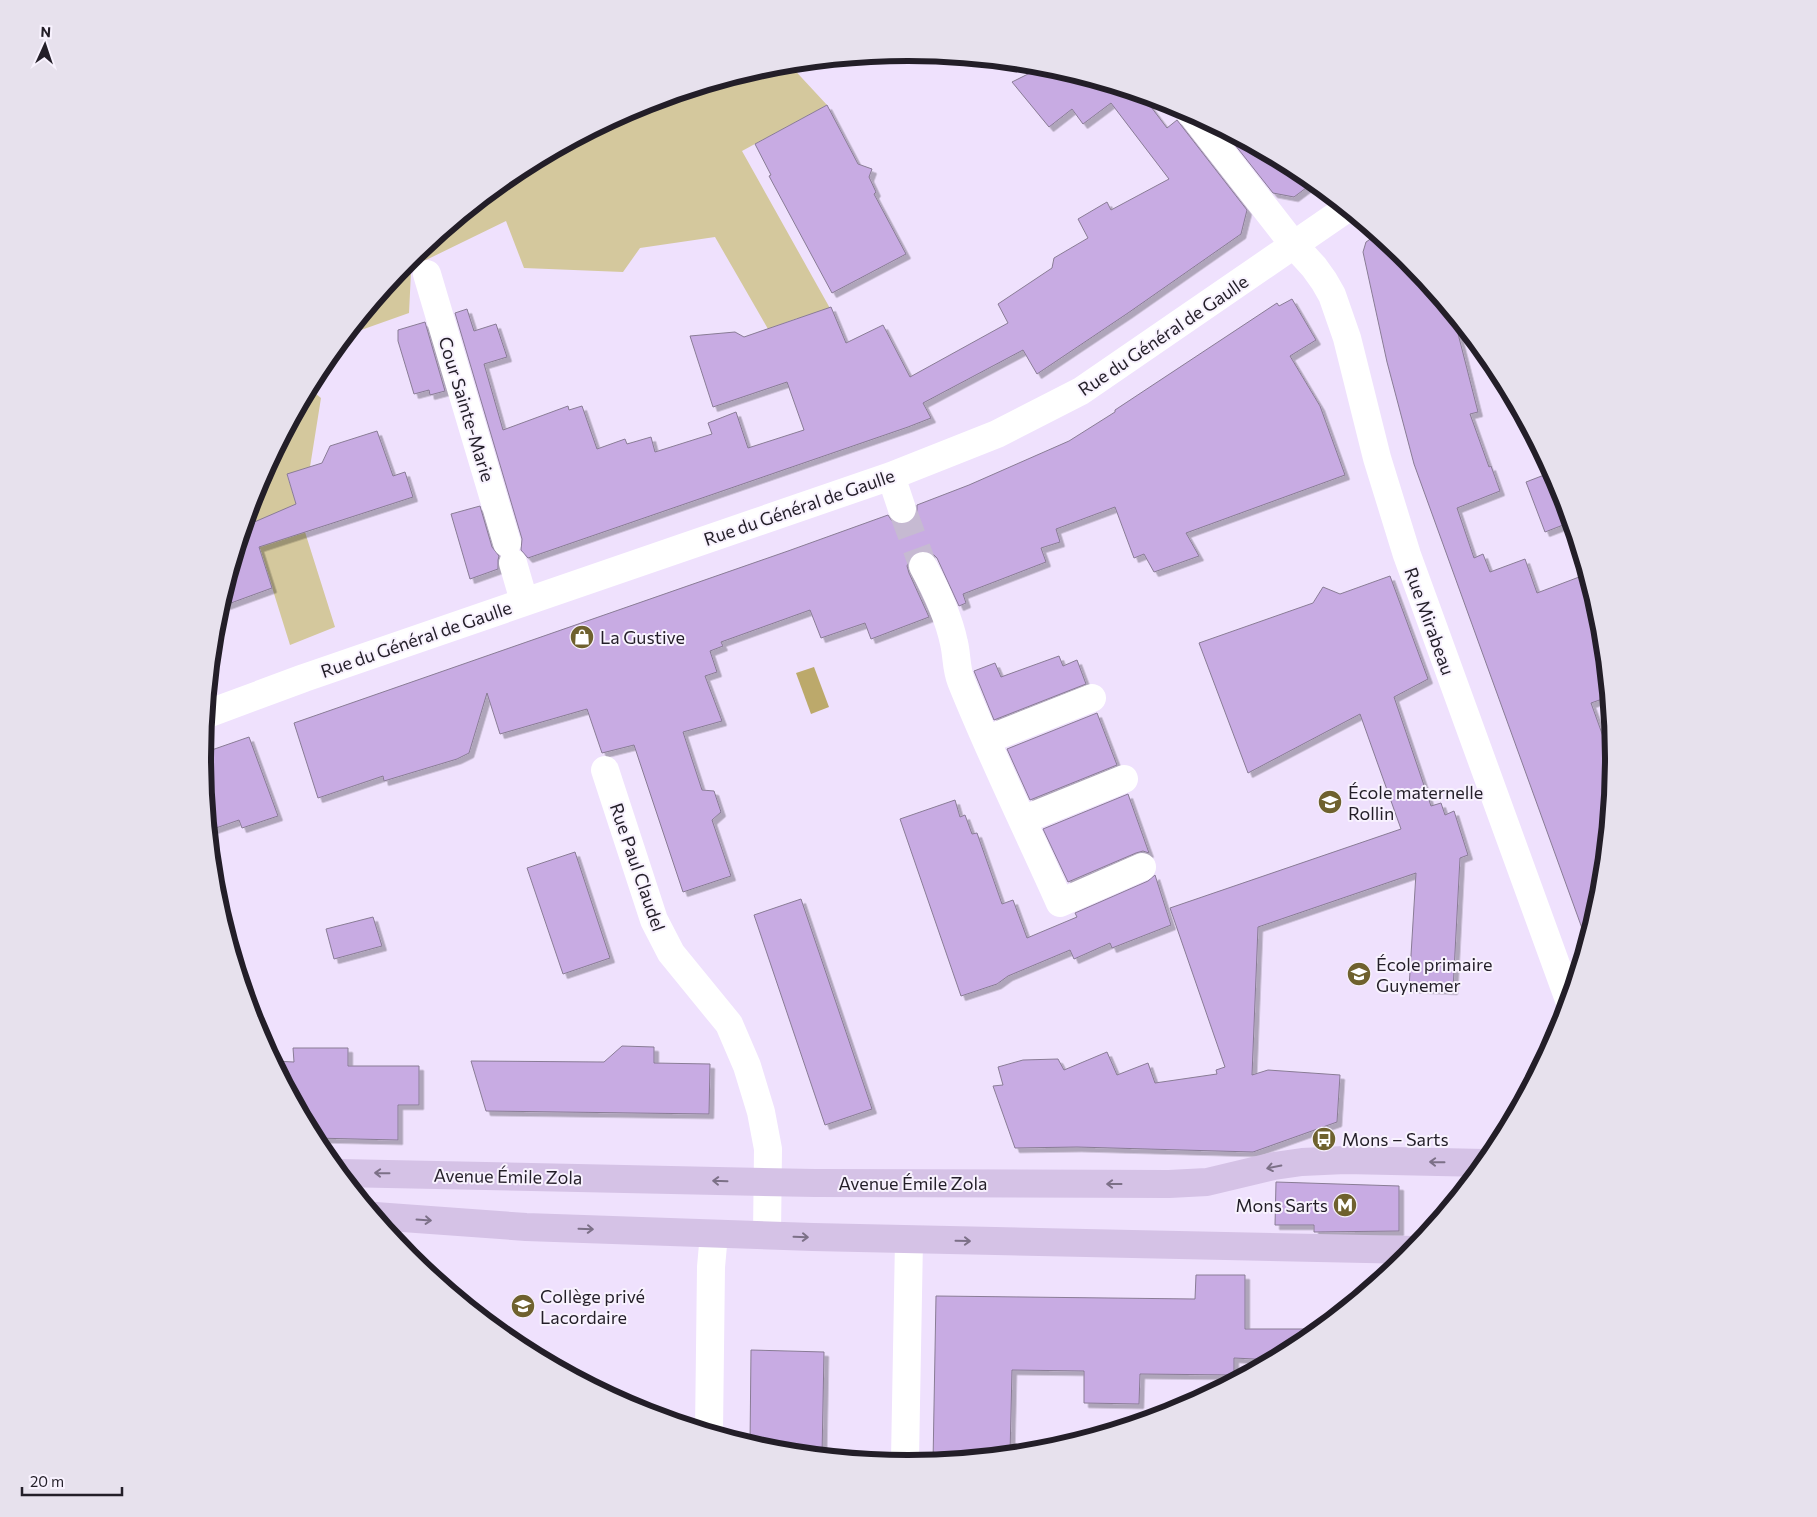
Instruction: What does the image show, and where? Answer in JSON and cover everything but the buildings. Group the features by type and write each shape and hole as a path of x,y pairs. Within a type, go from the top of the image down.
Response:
{"main road":[{"name":"Avenue Émile Zola","path":"348,1173 768,1182 1186,1184 1302,1162 1346,1160 1476,1163"},
{"path":"383,1217 526,1227 714,1234 909,1240 1404,1250"}],"street":[{"name":"Rue Mirabeau","path":"1201,126 1324,281 1340,317 1356,372 1377,458 1407,555 1566,991"},
{"name":"Rue du Général de Gaulle","path":"213,712 524,601 891,476 998,434 1062,402 1110,372 1342,212"},
{"name":"Cour Sainte-Marie","path":"427,274 524,601"},
{"path":"891,476 902,510"},
{"path":"923,566 933,584 954,643 960,678 1060,903 1142,867"},
{"path":"986,740 1092,698"},
{"name":"Rue Paul Claudel","path":"605,770 654,920 662,938 683,969 729,1024 740,1047 762,1112 768,1148 767,1235"},
{"path":"1023,820 1124,779"},
{"path":"709,1426 711,1267 714,1234"},
{"path":"905,1456 909,1240"}],"shaded area":[{"path":"795,71 827,105 742,151 836,319 805,334 798,318 768,329 715,237 640,248 623,272 524,268 506,221 426,260 411,272 409,313 357,331 415,265 484,205 521,179 600,133 684,98 728,85"},
{"path":"315,393 321,398 310,467 287,475 335,627 290,645 252,523 283,450"},
{"path":"814,667 829,707 811,714 796,673"}],"tunnel":[{"path":"902,509 923,566"}],"place":[{"name":"La Gustive","path":"582,637"},
{"name":"École maternelle Rollin","path":"1330,802"},
{"name":"École primaire Guynemer","path":"1359,974"},
{"name":"Mons – Sarts","path":"1324,1139"},
{"name":"Mons Sarts","path":"1345,1205"},
{"name":"Collège privé Lacordaire","path":"523,1306"}]}
